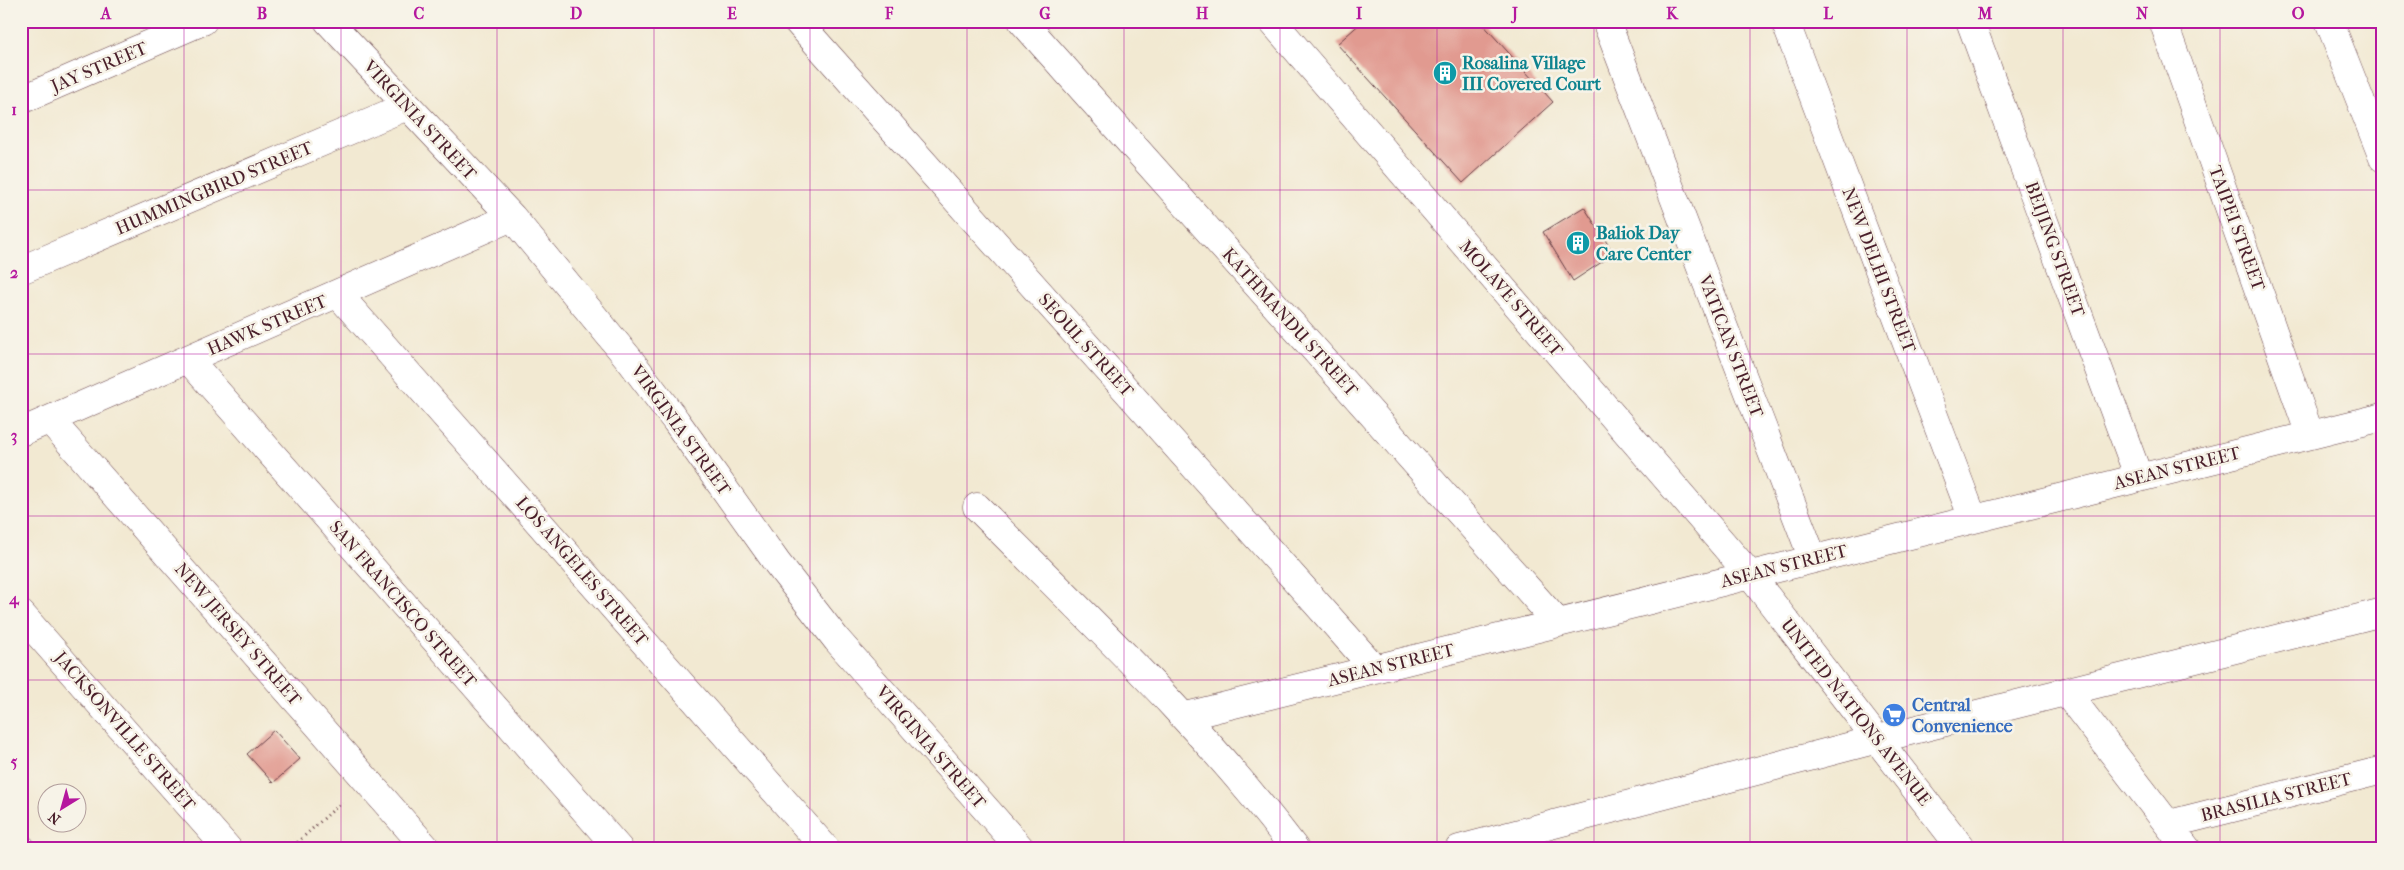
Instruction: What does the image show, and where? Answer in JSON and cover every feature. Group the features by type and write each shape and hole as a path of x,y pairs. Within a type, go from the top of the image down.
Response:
{"street":[{"name":"JAY STREET","path":"21,100 203,21"},
{"name":"VIRGINIA STREET","path":"328,21 512,217 664,406 777,563 836,640 1021,849"},
{"name":"SEOUL STREET","path":"797,21 1375,669"},
{"name":"KATHMANDU STREET","path":"1022,21 1558,623"},
{"name":"MOLAVE STREET","path":"1272,21 1750,575"},
{"name":"VATICAN STREET","path":"1606,21 1813,559"},
{"name":"NEW DELHI STREET","path":"1785,21 1973,519"},
{"name":"BEIJING STREET","path":"1970,21 2139,478"},
{"name":"TAIPEI STREET","path":"2163,21 2310,435"},
{"path":"2329,21 2383,158"},
{"name":"HUMMINGBIRD STREET","path":"21,270 407,106"},
{"name":"HAWK STREET","path":"21,432 512,217"},
{"name":"LOS ANGELES STREET","path":"338,294 826,849"},
{"name":"SAN FRANCISCO STREET","path":"188,359 619,849"},
{"name":"ASEAN STREET","path":"1186,716 2383,416"},
{"name":"NEW JERSEY STREET","path":"50,420 427,849"},
{"path":"978,507 1186,716 1271,817 1295,849"},
{"name":"UNITED NATIONS AVENUE","path":"1750,575 1962,849"},
{"path":"1459,849 1878,739 2383,612"},
{"name":"JACKSONVILLE STREET","path":"21,614 228,849"},
{"path":"2066,692 2187,849"},
{"name":"BRASILIA STREET","path":"2169,824 2383,770"}],"path":[{"path":"290,849 366,780"}],"building":[{"name":"Rosalina Village III Covered Court","path":"1363,21 1480,21 1553,102 1463,183 1337,44"},
{"name":"Baliok Day Care Center","path":"1584,207 1614,254 1573,281 1543,232"},
{"path":"274,730 300,759 273,783 247,754"}],"place":[{"name":"Rosalina Village III Covered Court","path":"1445,73"},
{"name":"Baliok Day Care Center","path":"1578,243"},
{"name":"Central Convenience","path":"1894,715"}]}
